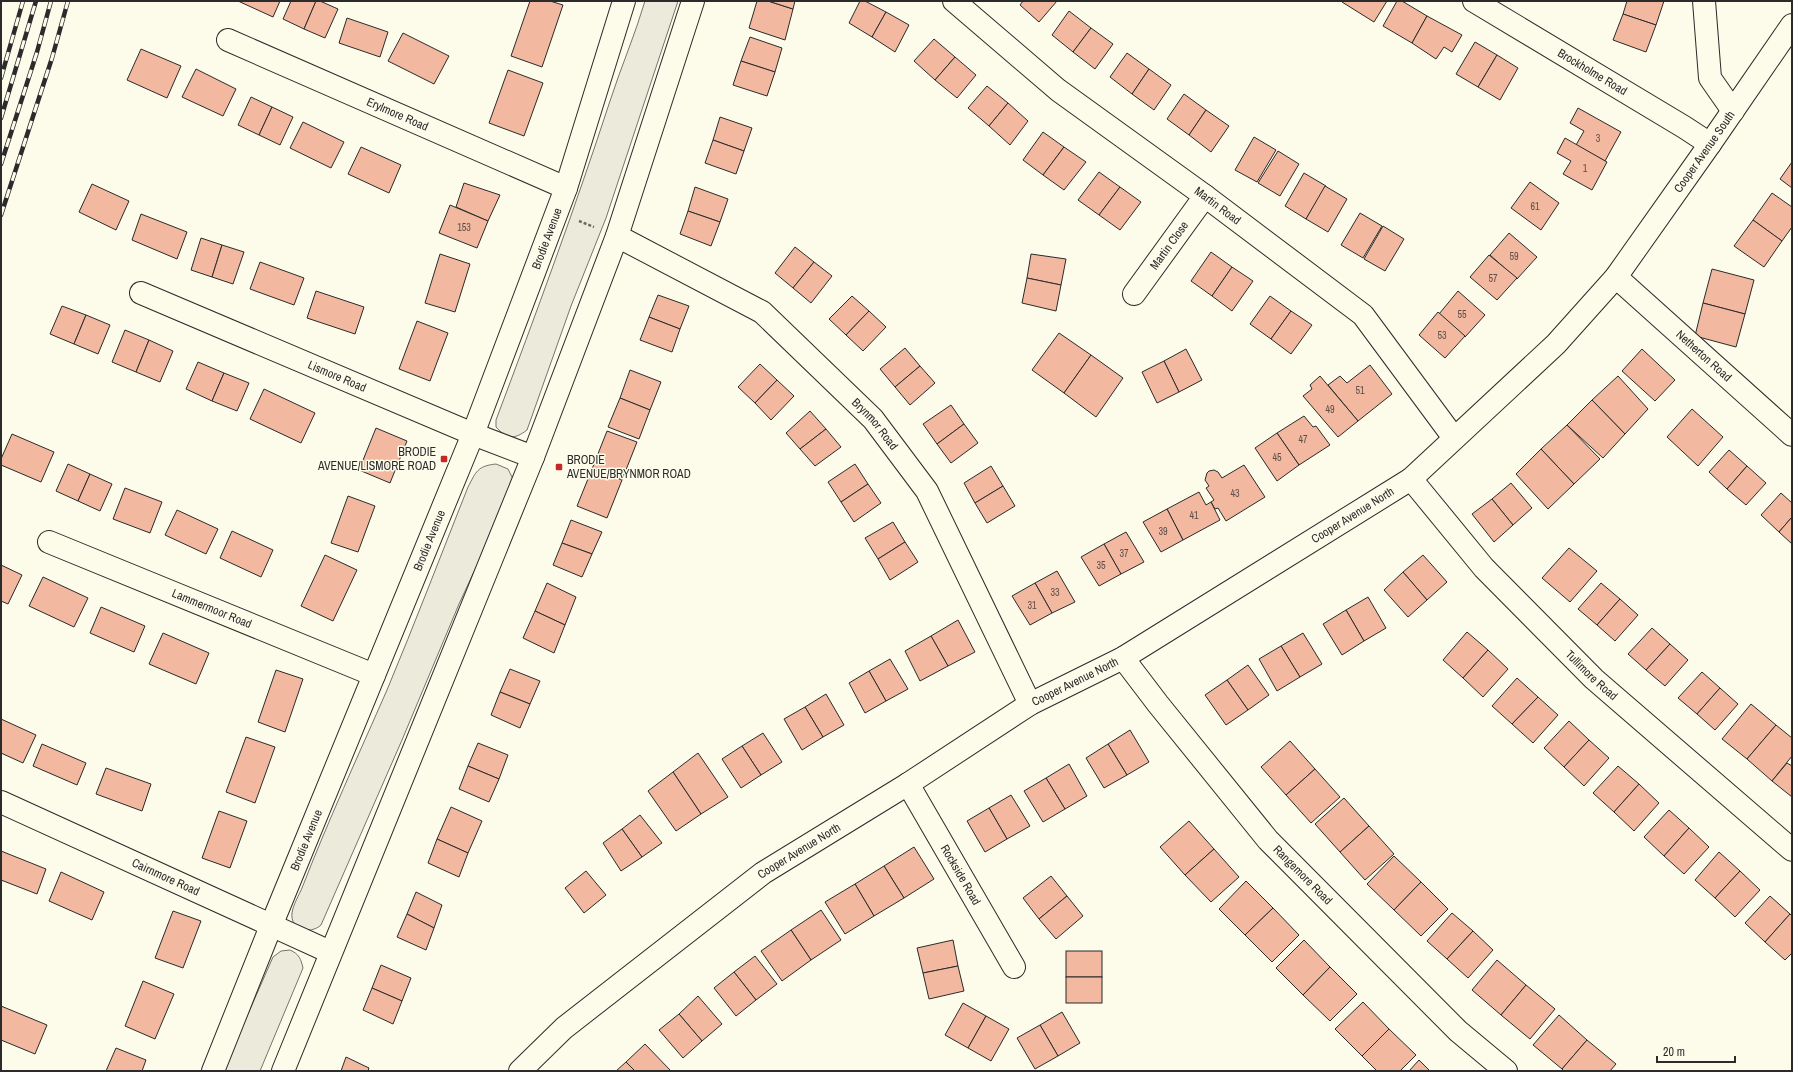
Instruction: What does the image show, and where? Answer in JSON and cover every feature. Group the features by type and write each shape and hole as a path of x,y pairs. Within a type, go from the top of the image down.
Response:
{"street":[{"name":"Brodie Avenue","path":"213,1071 473,434 566,188 624,1"},
{"path":"283,1071 330,952 533,458 617,236 693,1"},
{"name":"Martin Road","path":"954,1 1058,90 1205,196 1363,315 1454,438"},
{"name":"Brockholme Road","path":"1474,1 1710,144"},
{"path":"1704,1 1710,78 1732,111"},
{"name":"Cooper Avenue South","path":"1616,276 1792,26"},
{"name":"Erylmore Road","path":"228,40 566,188"},
{"name":"Martin Close","path":"1134,294 1205,196"},
{"name":"Brynmor Road","path":"617,236 762,312 873,419 927,491 1030,704"},
{"name":"Netherton Road","path":"1616,276 1792,435"},
{"name":"Cooper Avenue North","path":"520,1071 564,1028 763,873 908,784 1030,704 1123,658 1411,479 1556,344 1616,276"},
{"name":"Lismore Road","path":"141,293 533,458"},
{"name":"Tullimore Road","path":"1411,479 1484,568 1594,678 1792,850"},
{"name":"Lammermoor Road","path":"49,542 374,675"},
{"name":"Rangemore Road","path":"1123,658 1158,704 1268,840 1458,1031 1506,1071"},
{"name":"Rockside Road","path":"908,784 1014,967"},
{"name":"Cairnmore Road","path":"1,802 330,952"}],"path":[{"path":"556,212 617,236"}],"shaded area":[{"path":"645,1 678,1 606,218 571,306 527,430 514,437 507,436 496,427 496,420 569,221"},
{"path":"496,464 508,469 513,479 510,494 459,604 402,740 321,925 312,930 297,927 292,919 294,907 387,690 468,487 473,477 481,468"},
{"path":"290,950 296,953 299,957 303,968 260,1071 223,1071 273,957 281,951"}],"building":[{"path":"238,1 280,1 273,17"},
{"path":"291,1 316,1 304,29 283,19"},
{"path":"316,1 320,1 338,9 325,38 304,29"},
{"path":"530,1 550,1 563,5 542,67 511,56"},
{"path":"757,1 768,1 793,9 785,40 749,28"},
{"path":"768,1 795,1 793,9"},
{"path":"860,1 865,1 886,12 872,37 849,23"},
{"path":"1023,1 1057,1 1039,22 1020,5"},
{"path":"1387,1 1374,22 1342,2"},
{"path":"1397,1 1402,1 1427,16 1412,43 1383,26"},
{"path":"1627,1 1664,1 1656,25 1623,14"},
{"path":"1069,11 1091,28 1073,52 1052,35"},
{"path":"886,12 909,25 895,52 872,37"},
{"path":"1623,14 1656,25 1646,52 1613,40"},
{"path":"1427,16 1462,35 1452,52 1444,47 1436,59 1412,43"},
{"path":"347,18 388,32 380,57 339,43"},
{"path":"1091,28 1113,44 1095,69 1073,52"},
{"path":"403,33 449,56 434,84 388,61"},
{"path":"750,37 782,48 775,72 741,61"},
{"path":"934,39 955,57 935,80 914,61"},
{"path":"1475,42 1497,55 1478,87 1456,74"},
{"path":"141,49 181,66 167,98 127,80"},
{"path":"1127,53 1149,69 1132,94 1110,77"},
{"path":"1497,55 1518,68 1500,100 1478,87"},
{"path":"955,57 976,75 957,98 935,80"},
{"path":"741,61 775,72 767,96 733,85"},
{"path":"196,69 236,89 223,116 182,97"},
{"path":"1149,69 1171,85 1154,110 1132,94"},
{"path":"508,70 543,83 524,136 489,123"},
{"path":"987,86 1008,103 989,126 968,108"},
{"path":"1184,94 1206,110 1189,135 1167,119"},
{"path":"251,97 272,107 259,135 238,125"},
{"path":"1008,103 1028,121 1010,145 989,126"},
{"path":"272,107 293,117 280,145 259,135"},
{"path":"1578,108 1621,132 1605,161 1576,145 1584,131 1570,123"},
{"path":"1206,110 1229,126 1211,152 1189,135"},
{"path":"720,117 752,128 744,151 713,140"},
{"path":"303,122 344,142 331,168 290,148"},
{"path":"1043,132 1064,147 1043,175 1023,160"},
{"path":"1254,137 1276,150 1257,182 1235,170"},
{"path":"1565,138 1607,162 1592,190 1563,174 1571,161 1557,153"},
{"path":"713,140 744,151 736,174 705,163"},
{"path":"361,147 401,165 389,193 348,174"},
{"path":"1064,147 1086,162 1064,190 1043,175"},
{"path":"1278,151 1299,164 1280,196 1258,183"},
{"path":"1792,162 1792,188 1780,179"},
{"path":"1099,172 1120,187 1099,215 1078,200"},
{"path":"1304,173 1326,186 1306,219 1285,206"},
{"path":"1530,182 1559,203 1541,230 1511,208"},
{"path":"464,183 500,195 488,221 456,207"},
{"path":"92,184 129,201 116,230 79,212"},
{"path":"1325,186 1347,199 1328,232 1306,219"},
{"path":"695,187 728,199 720,222 688,211"},
{"path":"1120,187 1141,202 1120,230 1099,215"},
{"path":"1772,193 1792,207 1792,227 1782,241 1753,220"},
{"path":"450,205 488,221 477,248 439,233"},
{"path":"688,211 720,222 711,246 680,234"},
{"path":"1360,213 1382,226 1363,258 1341,245"},
{"path":"141,214 187,232 177,259 132,240"},
{"path":"1753,220 1782,241 1764,267 1734,246"},
{"path":"1383,226 1404,239 1385,271 1364,259"},
{"path":"1509,233 1537,257 1517,279 1490,255"},
{"path":"201,238 222,245 212,277 191,270"},
{"path":"222,245 244,252 233,284 212,277"},
{"path":"795,247 814,262 793,288 775,273"},
{"path":"1211,252 1232,267 1212,296 1191,281"},
{"path":"440,254 470,264 455,312 425,303"},
{"path":"1031,254 1066,259 1061,285 1027,278"},
{"path":"1489,255 1517,278 1497,300 1470,277"},
{"path":"260,262 304,278 294,305 250,289"},
{"path":"814,262 832,276 811,303 793,288"},
{"path":"1232,267 1253,281 1232,311 1212,296"},
{"path":"1712,269 1754,280 1745,314 1703,303"},
{"path":"1027,278 1061,285 1056,311 1022,303"},
{"path":"316,291 364,307 355,334 307,318"},
{"path":"1458,291 1485,315 1465,337 1439,314"},
{"path":"658,295 689,306 680,329 649,317"},
{"path":"852,296 869,311 846,335 829,319"},
{"path":"1270,296 1291,311 1271,339 1250,324"},
{"path":"1703,303 1745,314 1736,347 1695,336"},
{"path":"62,306 86,315 74,344 50,334"},
{"path":"869,311 886,327 863,351 846,335"},
{"path":"1291,311 1312,325 1291,354 1271,339"},
{"path":"1438,312 1465,336 1445,358 1419,335"},
{"path":"86,315 110,325 98,354 74,344"},
{"path":"649,317 680,329 672,352 640,340"},
{"path":"417,321 448,333 430,381 399,369"},
{"path":"125,330 149,340 136,372 112,362"},
{"path":"1059,333 1091,355 1064,393 1032,370"},
{"path":"149,340 173,351 160,382 136,372"},
{"path":"905,348 920,366 895,387 880,369"},
{"path":"1186,349 1202,380 1179,392 1164,361"},
{"path":"1642,349 1675,380 1655,401 1622,371"},
{"path":"1091,355 1123,378 1096,417 1064,393"},
{"path":"1164,361 1179,392 1157,403 1142,372"},
{"path":"198,362 224,373 212,401 186,389"},
{"path":"760,364 777,380 755,403 738,387"},
{"path":"1370,365 1392,394 1358,421 1328,385 1340,376 1347,383"},
{"path":"920,366 935,383 910,405 895,387"},
{"path":"630,370 661,382 650,410 620,398"},
{"path":"224,373 249,383 237,411 212,401"},
{"path":"1320,376 1358,421 1338,437 1303,396 1312,389 1310,385"},
{"path":"1618,376 1648,409 1625,434 1592,400"},
{"path":"777,380 794,396 771,420 755,403"},
{"path":"264,389 315,413 301,443 250,419"},
{"path":"620,398 650,410 639,439 608,427"},
{"path":"1592,400 1625,434 1603,458 1567,425"},
{"path":"951,405 964,424 937,444 923,424"},
{"path":"1692,409 1723,437 1698,466 1667,437"},
{"path":"810,411 826,429 800,449 786,433"},
{"path":"1304,416 1313,427 1316,426 1330,445 1299,465 1277,433"},
{"path":"964,424 978,443 951,463 937,444"},
{"path":"1567,425 1600,459 1574,484 1541,449"},
{"path":"376,428 407,441 390,483 359,470"},
{"path":"826,429 841,447 815,466 800,449"},
{"path":"607,431 637,442 622,480 592,469"},
{"path":"1277,433 1299,465 1277,481 1255,448"},
{"path":"12,434 54,452 41,482 1,465 1,459"},
{"path":"1541,449 1574,484 1548,509 1516,474"},
{"path":"1729,450 1747,466 1727,489 1709,472"},
{"path":"68,464 90,474 78,501 56,491"},
{"path":"855,464 868,484 841,502 828,482"},
{"path":"1244,465 1265,497 1226,521 1218,508 1215,509 1211,502 1214,500 1206,488 1209,486 1205,480 1207,473 1214,470 1218,472 1222,478"},
{"path":"991,466 1003,486 975,503 964,483"},
{"path":"1747,466 1766,483 1746,505 1727,489"},
{"path":"592,469 622,480 607,518 577,506"},
{"path":"90,474 112,484 100,511 78,501"},
{"path":"1511,483 1532,508 1513,525 1492,499"},
{"path":"868,484 881,503 854,522 841,502"},
{"path":"1003,486 1015,506 987,523 975,503"},
{"path":"125,488 162,502 150,533 113,519"},
{"path":"1199,492 1206,505 1211,502 1220,520 1183,540 1167,509"},
{"path":"1781,493 1792,503 1792,517 1779,532 1761,515"},
{"path":"348,496 375,506 358,552 331,543"},
{"path":"1492,499 1513,525 1494,542 1472,514"},
{"path":"1167,509 1183,540 1161,552 1143,522"},
{"path":"177,510 218,529 206,554 165,535"},
{"path":"1792,517 1792,544 1779,532"},
{"path":"571,520 602,532 592,554 562,543"},
{"path":"893,522 905,542 878,559 865,538"},
{"path":"232,531 273,550 261,577 220,558"},
{"path":"1126,532 1144,562 1121,574 1104,544"},
{"path":"905,542 918,562 890,580 878,559"},
{"path":"562,543 592,554 582,577 553,565"},
{"path":"1104,544 1121,574 1099,586 1081,557"},
{"path":"1569,548 1597,571 1570,602 1542,578"},
{"path":"325,555 357,570 333,621 301,606"},
{"path":"1423,555 1447,582 1427,600 1403,572"},
{"path":"1,565 22,575 8,604 1,601"},
{"path":"1057,571 1075,602 1052,613 1035,583"},
{"path":"1403,572 1427,600 1408,617 1384,590"},
{"path":"43,577 88,598 74,627 29,606"},
{"path":"547,583 576,597 565,625 535,611"},
{"path":"1035,583 1052,613 1030,625 1012,596"},
{"path":"1601,583 1620,599 1597,625 1578,609"},
{"path":"1368,597 1386,628 1364,641 1346,610"},
{"path":"1620,599 1638,615 1615,641 1597,625"},
{"path":"101,607 145,626 134,652 90,633"},
{"path":"1346,610 1364,641 1342,655 1323,624"},
{"path":"535,611 565,625 554,653 523,638"},
{"path":"958,620 975,652 948,666 931,636"},
{"path":"1652,628 1670,644 1646,670 1628,654"},
{"path":"1467,632 1488,650 1463,678 1443,660"},
{"path":"163,633 209,653 196,684 149,664"},
{"path":"1303,633 1322,664 1300,677 1281,646"},
{"path":"931,636 948,666 920,681 905,651"},
{"path":"1670,644 1688,660 1665,686 1646,670"},
{"path":"1281,646 1300,677 1277,691 1259,659"},
{"path":"1488,650 1508,669 1483,697 1463,678"},
{"path":"890,659 908,689 886,701 869,671"},
{"path":"1248,665 1269,695 1248,710 1227,680"},
{"path":"510,669 540,681 530,704 500,692"},
{"path":"276,670 303,679 285,732 258,722"},
{"path":"869,671 886,701 865,713 849,683"},
{"path":"1702,672 1720,688 1697,714 1678,698"},
{"path":"1517,678 1538,697 1512,724 1492,706"},
{"path":"1227,680 1248,710 1226,725 1205,695"},
{"path":"1720,688 1738,704 1715,730 1697,714"},
{"path":"500,692 530,704 520,728 491,715"},
{"path":"826,694 844,725 823,737 805,707"},
{"path":"1538,697 1558,715 1533,743 1512,724"},
{"path":"1751,704 1776,725 1747,759 1722,739"},
{"path":"805,707 823,737 802,750 784,719"},
{"path":"1,719 36,735 23,763 1,753"},
{"path":"1569,721 1589,740 1564,767 1544,748"},
{"path":"1776,725 1792,738 1792,756 1772,781 1747,759"},
{"path":"1130,730 1149,762 1127,775 1108,744"},
{"path":"763,733 782,762 761,775 742,746"},
{"path":"246,737 275,747 255,803 226,792"},
{"path":"1589,740 1609,758 1584,786 1564,767"},
{"path":"1290,741 1315,769 1286,795 1261,767"},
{"path":"478,743 508,755 499,779 468,766"},
{"path":"42,744 86,763 77,785 33,766"},
{"path":"1108,744 1127,775 1104,788 1086,758"},
{"path":"742,746 761,775 741,788 722,759"},
{"path":"698,753 728,797 701,814 673,772"},
{"path":"1787,763 1792,766 1792,797 1772,781"},
{"path":"1069,764 1087,796 1065,809 1046,778"},
{"path":"468,766 499,779 489,802 459,789"},
{"path":"1618,766 1639,784 1614,812 1593,793"},
{"path":"106,768 151,784 142,811 96,794"},
{"path":"1315,769 1340,797 1311,823 1286,795"},
{"path":"673,772 701,814 676,831 648,791"},
{"path":"1046,778 1065,809 1043,822 1024,791"},
{"path":"1639,784 1659,803 1634,831 1614,812"},
{"path":"1011,795 1030,826 1007,839 989,808"},
{"path":"1344,798 1369,826 1340,852 1315,824"},
{"path":"451,807 482,821 468,853 437,839"},
{"path":"989,808 1007,839 985,852 967,821"},
{"path":"1669,810 1689,828 1664,856 1644,837"},
{"path":"219,811 247,821 230,868 202,858"},
{"path":"640,815 662,843 642,857 622,829"},
{"path":"1189,821 1214,849 1185,875 1160,847"},
{"path":"1369,826 1394,854 1365,880 1340,852"},
{"path":"1689,828 1709,847 1684,874 1664,856"},
{"path":"622,829 642,857 621,871 603,843"},
{"path":"437,839 468,853 459,877 428,863"},
{"path":"914,847 934,879 904,898 884,866"},
{"path":"1214,849 1239,877 1211,902 1185,875"},
{"path":"1,851 46,869 37,894 1,880"},
{"path":"1719,852 1740,871 1715,898 1695,880"},
{"path":"1394,856 1421,882 1394,910 1367,884"},
{"path":"884,866 904,898 874,916 855,884"},
{"path":"586,871 606,895 584,913 565,888"},
{"path":"1740,871 1760,890 1735,917 1715,898"},
{"path":"61,872 104,892 92,920 49,901"},
{"path":"1051,876 1067,896 1039,919 1023,898"},
{"path":"1246,881 1273,908 1245,935 1219,909"},
{"path":"1421,882 1448,909 1421,936 1394,910"},
{"path":"855,884 874,916 845,934 825,902"},
{"path":"416,892 442,905 434,928 407,914"},
{"path":"1067,896 1083,916 1056,939 1039,919"},
{"path":"1770,896 1790,914 1765,942 1745,923"},
{"path":"1273,908 1299,935 1272,962 1245,935"},
{"path":"821,910 841,940 811,960 791,930"},
{"path":"173,911 201,921 183,968 155,958"},
{"path":"1452,913 1473,931 1447,959 1427,941"},
{"path":"407,914 434,928 426,950 397,937"},
{"path":"1790,914 1792,916 1792,953 1785,960 1765,942"},
{"path":"791,930 811,960 782,981 761,951"},
{"path":"1473,931 1493,950 1468,978 1447,959"},
{"path":"953,940 958,966 923,973 917,948"},
{"path":"1304,940 1330,967 1303,995 1276,968"},
{"path":"1066,951 1102,951 1102,977 1066,977"},
{"path":"755,956 777,984 756,1000 734,972"},
{"path":"1497,960 1526,985 1501,1015 1472,990"},
{"path":"381,965 411,978 402,1001 372,988"},
{"path":"958,966 964,991 929,999 923,973"},
{"path":"1330,967 1357,994 1330,1021 1303,995"},
{"path":"734,972 756,1000 736,1016 714,988"},
{"path":"1066,977 1102,977 1102,1003 1066,1003"},
{"path":"143,981 174,994 155,1039 125,1026"},
{"path":"1526,985 1555,1009 1530,1039 1501,1015"},
{"path":"372,988 402,1001 393,1024 363,1010"},
{"path":"698,996 722,1024 702,1041 679,1014"},
{"path":"1363,1002 1389,1029 1362,1056 1335,1029"},
{"path":"963,1003 986,1016 968,1048 945,1035"},
{"path":"1,1006 47,1025 35,1054 1,1040"},
{"path":"1062,1012 1080,1043 1058,1056 1040,1025"},
{"path":"679,1014 702,1041 683,1058 659,1030"},
{"path":"1559,1015 1587,1040 1562,1069 1533,1045"},
{"path":"986,1016 1009,1029 991,1061 968,1048"},
{"path":"1040,1025 1058,1056 1035,1069 1017,1038"},
{"path":"1389,1029 1416,1055 1400,1071 1377,1071 1362,1056"},
{"path":"1587,1040 1616,1064 1610,1071 1564,1071 1562,1069"},
{"path":"645,1044 670,1070 669,1071 635,1071 626,1062"},
{"path":"116,1048 146,1060 142,1071 106,1071"},
{"path":"346,1057 369,1068 368,1071 341,1071"},
{"path":"1419,1060 1430,1071 1409,1071"},
{"path":"626,1062 635,1071 616,1071"}],"railway":[{"path":"1,78 23,1"},
{"path":"1,118 36,1"},
{"path":"1,164 37,52 51,1"},
{"path":"1,215 52,58 68,1"}],"place":[{"name":"BRODIE AVENUE/LISMORE ROAD","path":"444,459"},
{"name":"BRODIE AVENUE/BRYNMOR ROAD","path":"559,467"}]}
